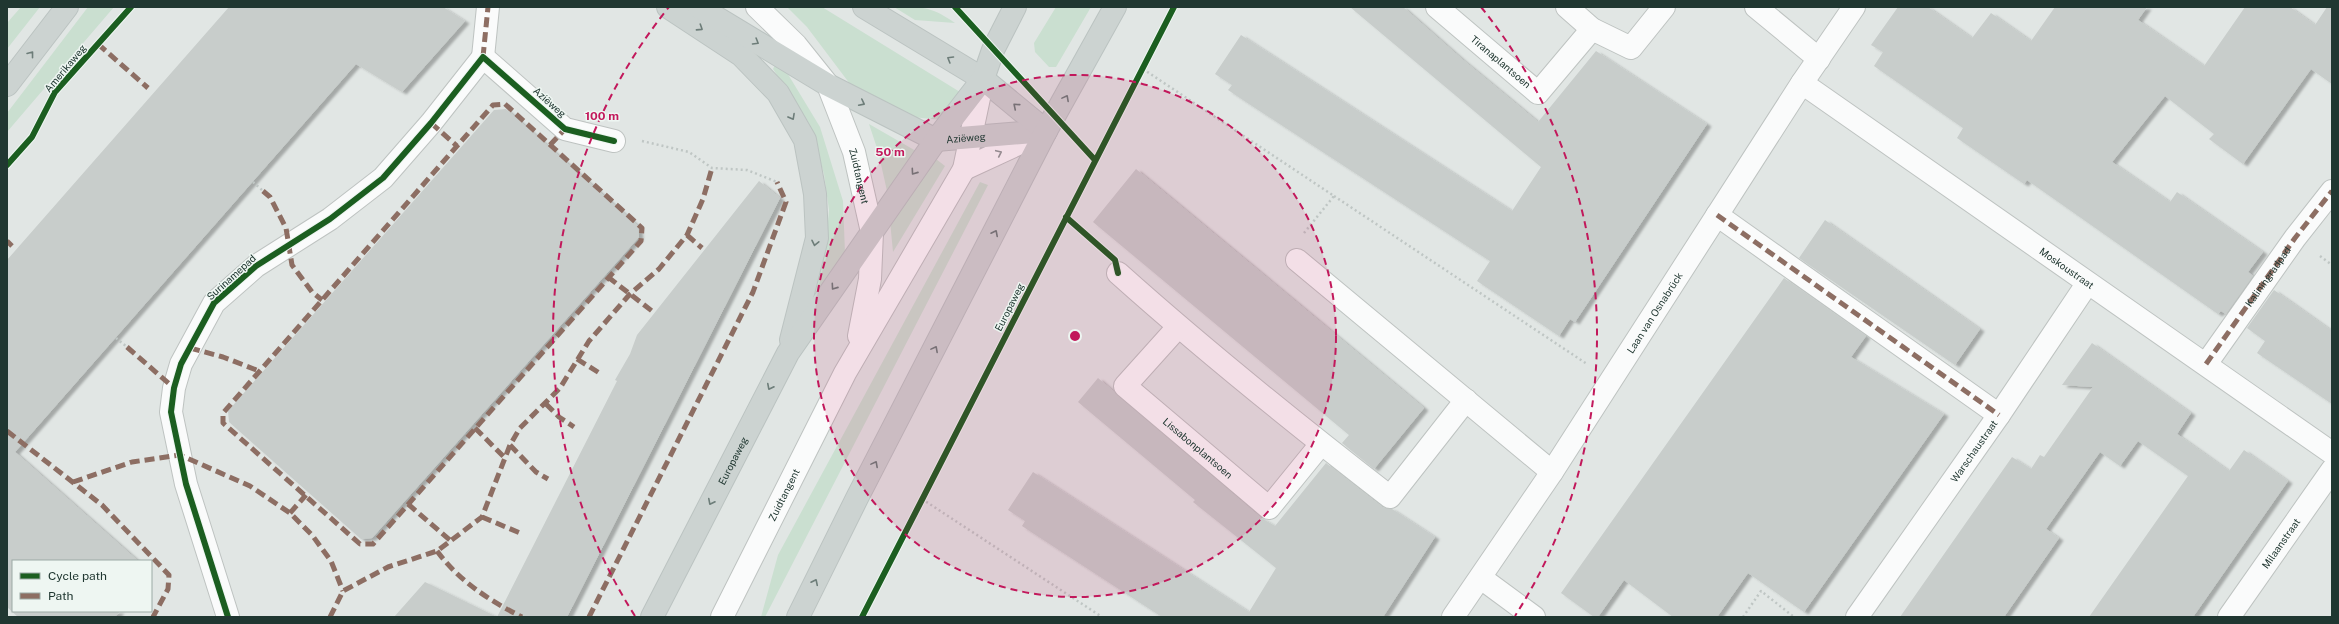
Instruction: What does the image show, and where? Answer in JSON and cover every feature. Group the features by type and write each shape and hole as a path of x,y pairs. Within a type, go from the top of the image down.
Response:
{"main road":[{"path":"7,85 67,7"},
{"path":"668,7 741,55 778,93 805,140 815,194 816,238 788,353"},
{"name":"Aziëweg","path":"699,7 828,85 936,140 1046,131"},
{"path":"864,7 983,79 1046,131"},
{"name":"Europaweg","path":"652,617 788,353 936,140 983,79 993,50 1015,7"},
{"path":"798,617 857,498 1046,131 1115,7"}],"street":[{"path":"483,56 488,7"},
{"name":"Zuidtangent","path":"757,7 796,45 828,85 854,152 872,232 870,280 862,327 845,373"},
{"name":"Tiranaplantsoen","path":"1437,7 1538,93 1592,29"},
{"path":"1566,7 1592,29 1631,48 1664,7"},
{"path":"1756,7 1819,59"},
{"name":"Laan van Osnabrück","path":"1454,617 1552,472 1610,379 1802,84 1854,7"},
{"name":"Aziëweg","path":"483,56 565,129 614,141"},
{"name":"Surinamepad","path":"228,617 186,484 172,412 174,388 181,364 214,303 256,266 330,218 383,178 431,123 483,56"},
{"name":"Zuidtangent","path":"722,617 845,373 964,170 983,79"},
{"name":"Moskoustraat","path":"1802,84 2087,284 2206,364 2332,453"},
{"path":"964,170 1046,131"},
{"name":"Kaliningradpad","path":"2206,364 2294,238 2332,191"},
{"path":"1717,215 1999,415"},
{"path":"1297,260 1552,472"},
{"path":"1118,273 1178,327 1321,444 1390,497 1466,400"},
{"name":"Warschaustraat","path":"1857,617 1999,415 2087,284"},
{"name":"Lissabonplantsoen","path":"1178,327 1125,386 1269,508 1321,444"},
{"name":"Milaanstraat","path":"2229,617 2332,470"},
{"path":"1481,578 1534,617"}],"path":[{"path":"1140,76 1147,62"},
{"path":"1143,69 1610,379"},
{"path":"614,141 653,143 689,152 712,168 747,170 777,182"},
{"path":"254,182 263,191"},
{"path":"1297,260 1287,253 1334,196"},
{"path":"116,338 127,347"},
{"path":"919,506 926,492"},
{"path":"922,499 1102,617"},
{"path":"1743,617 1761,591 1794,617"}],"green space":[{"path":"21,7 40,7 7,49 7,23"},
{"path":"88,7 114,7 7,132 7,113"},
{"path":"787,7 822,7 960,92 942,120 912,117 853,88 807,27"},
{"path":"894,7 912,7 933,10 955,23 915,20"},
{"path":"1056,7 1091,7 1056,67 1049,67 1035,52 1034,43"},
{"path":"775,65 786,71 820,127 843,201 845,253 817,296 813,295 826,245 829,210 824,174 809,123 773,69"},
{"path":"869,124 916,151 887,191 878,151"},
{"path":"936,159 945,166 893,252 890,221"},
{"path":"980,182 988,185 765,617 761,617 778,555"}],"building":[{"path":"229,7 443,7 465,21 402,92 356,64 15,452 137,560 12,560 12,612 7,607 7,260"},
{"path":"1350,7 1403,7 1463,60 1538,122 1596,51 1707,124 1575,322 1570,319 1559,336 1477,281 1490,261 1228,90 1232,85 1215,74 1241,35 1512,211 1541,167"},
{"path":"1898,7 1928,7 1972,38 1991,13 2031,41 2055,7 2147,7 2138,20 2204,66 2245,7 2290,7 2315,25 2327,7 2332,7 2332,84 2311,69 2243,164 2209,139 2214,134 2165,96 2112,162 2170,202 2177,192 2263,252 2248,272 2253,276 2226,314 2221,311 2218,314 2027,180 2024,184 1957,138 1963,128 1874,66 1883,52 1871,45"},
{"path":"506,109 638,226 639,237 372,538 361,539 229,422 228,411 494,110"},
{"path":"1136,169 1424,408 1374,469 1342,443 1349,435 1093,222"},
{"path":"759,181 780,198 567,617 497,617 617,381 615,380 630,354 637,335"},
{"path":"1825,220 1980,329 1955,365 1799,258"},
{"path":"1784,278 1866,336 1851,357 1944,414 1804,612 1748,573 1717,617 1673,617 1624,580 1598,617 1594,617 1561,593"},
{"path":"2274,290 2332,331 2332,404 2257,353 2265,341 2247,328"},
{"path":"2092,343 2191,413 2177,434 2229,471 2244,450 2288,481 2193,617 2089,617 2188,476 2138,441 2120,466 2100,452 2046,529 2059,538 2004,617 1900,617 2012,457 2031,469 2040,455 2044,457 2093,387 2062,385"},
{"path":"1098,378 1261,518 1275,526 1326,463 1382,507 1392,509 1435,537 1383,617 1162,617 1022,526 1025,521 1008,510 1033,472 1249,612 1276,568 1193,502 1195,500 1078,402"},
{"path":"425,582 497,617 394,617"},
{"path":"12,612 119,612 115,617 18,617"}],"marked path":[{"path":"483,57 488,7"},
{"path":"98,44 148,88"},
{"path":"505,104 642,228 641,241 373,544 360,544 223,423 223,413 493,105 505,104"},
{"path":"431,123 457,146"},
{"path":"550,145 565,129"},
{"path":"330,617 343,591 388,567 437,551 482,517 510,445 520,428 560,388 589,341 630,294 659,269 687,235 703,199 712,168"},
{"path":"589,617 753,292 786,202 777,182"},
{"path":"263,191 270,197 286,228 292,265 312,292 322,300"},
{"path":"2206,364 2295,238 2332,191"},
{"path":"1717,215 1999,415"},
{"path":"687,235 702,248"},
{"path":"7,241 12,246"},
{"path":"608,277 652,311"},
{"path":"127,347 174,388"},
{"path":"190,348 223,357 259,371"},
{"path":"577,359 601,374"},
{"path":"546,404 559,417 574,427"},
{"path":"475,428 505,458"},
{"path":"7,431 102,505 169,575 168,589 153,617"},
{"path":"510,445 536,472 548,479"},
{"path":"73,482 132,462 180,455 250,486 290,513 312,535 331,561 343,591"},
{"path":"290,513 306,495"},
{"path":"408,504 451,541"},
{"path":"482,517 520,533"},
{"path":"437,551 465,581 498,604 522,617"}],"cycle path":[{"name":"Amerikaweg","path":"7,165 32,137 55,92 131,7"},
{"path":"955,7 1095,160"},
{"path":"862,617 1174,7"},
{"path":"228,617 186,484 171,412 174,388 181,364 214,303 256,266 330,219 383,178 431,123 483,57 565,129 614,141"},
{"path":"1066,217 1115,260 1118,273"}]}
